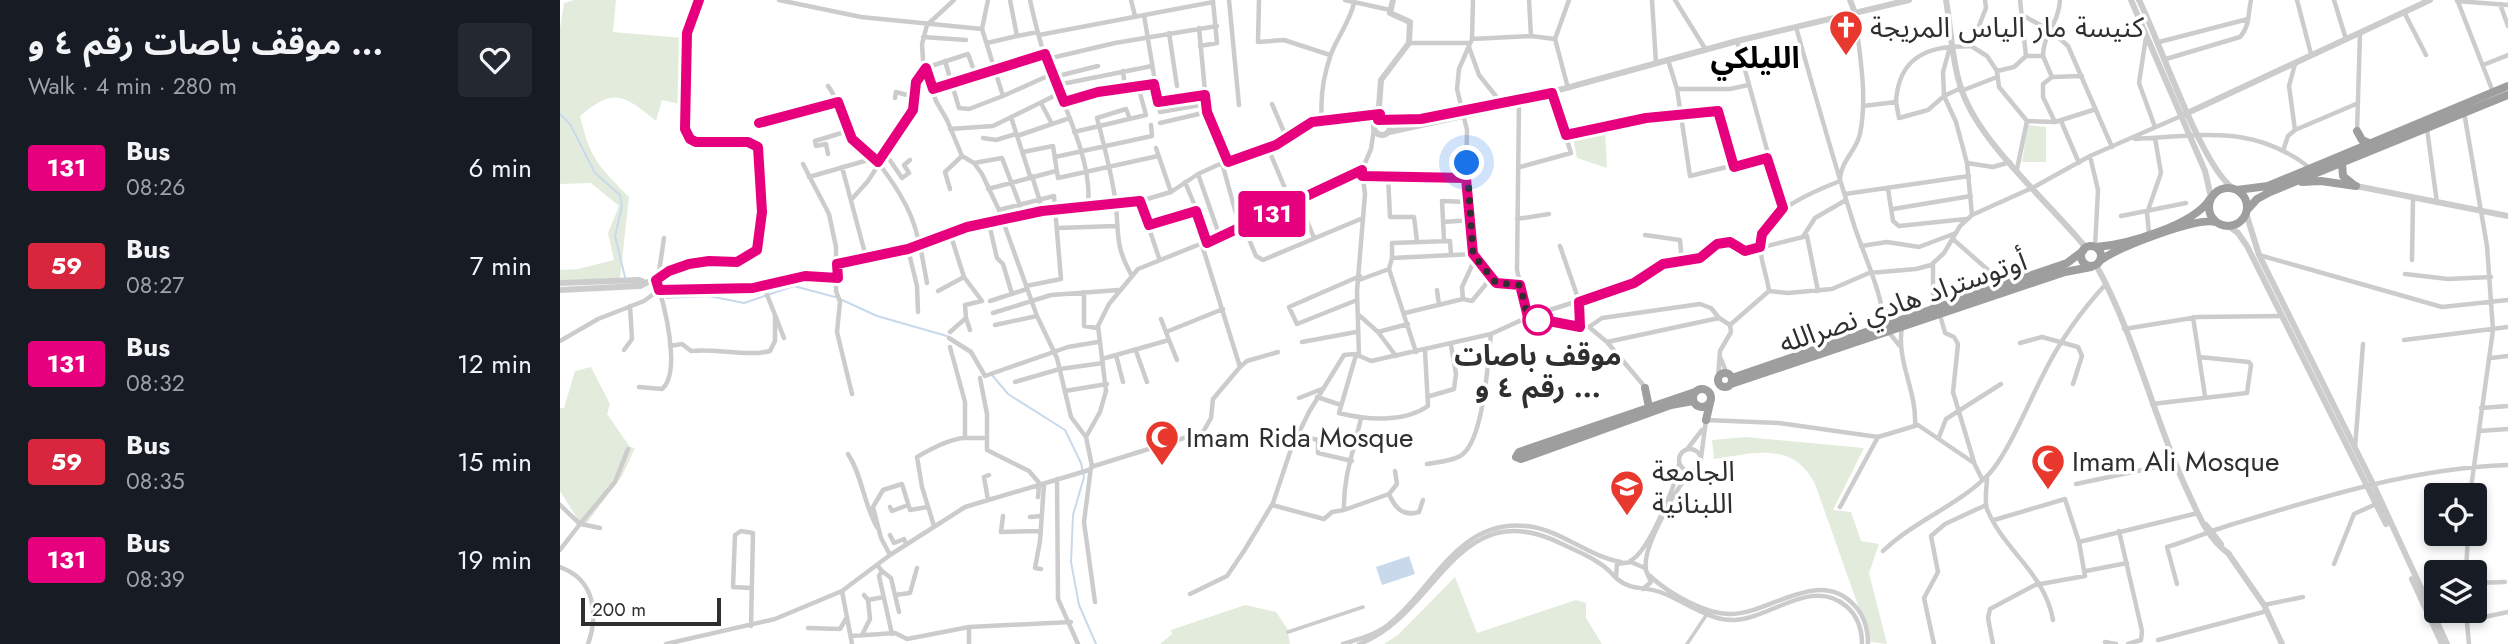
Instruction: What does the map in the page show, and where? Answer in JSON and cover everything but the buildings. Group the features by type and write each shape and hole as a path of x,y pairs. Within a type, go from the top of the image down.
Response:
{"highway":[{"name":"أوتوستراد هادي نصرالله","path":"1936,311 2067,262 2090,248 2115,245 2194,217 2221,189 2263,187 2508,86"},
{"path":"2227,225 2238,223 2257,199 2508,95"},
{"path":"2357,131 2362,140 2371,144"},
{"path":"2354,151 2357,131"},
{"path":"2342,163 2343,176 2356,186"},
{"path":"2292,183 2321,181 2356,186"},
{"path":"2235,189 2245,198 2246,212"},
{"path":"2211,198 2210,213 2216,222"},
{"name":"أوتوستراد هادي نصرالله","path":"1700,396 1665,402 1649,411 1521,459 1516,457 1519,452 1649,411 1700,396 1725,380 1936,311 2096,264 2115,251 2195,223 2216,222 2227,225"},
{"path":"2090,248 2101,252 2096,264 2082,261 2090,248"},
{"path":"1645,388 1665,402"},
{"path":"1645,388 1649,411"},
{"path":"1700,396 1710,403 1705,423"},
{"path":"1700,396 1705,423"}],"street":[{"path":"560,290 636,287 657,280 669,271 698,262 740,262 757,250 761,239 762,198 758,147 748,142 696,142 690,139 685,129 687,33 699,0"},
{"path":"779,0 861,17 982,29"},
{"path":"954,0 927,25 922,53 926,68 962,156 974,163 999,210 1037,316 1055,351 1074,423 1086,437"},
{"path":"988,0 982,29 1003,96"},
{"path":"1010,0 1017,36"},
{"path":"1030,0 1038,33 1074,132 1085,172 1088,204"},
{"path":"1131,0 1135,16"},
{"path":"1229,0 1239,105"},
{"path":"1259,0 1258,42 1284,40 1331,55"},
{"path":"1345,0 1390,10"},
{"path":"1393,0 1391,15 1410,22 1409,43 1381,80 1379,117 1362,173 1363,218 1357,300 1360,316 1356,332 1358,356 1339,413 1361,418 1418,412 1429,406 1425,351"},
{"path":"1463,299 1462,287 1474,257 1466,178 1467,130 1457,79 1470,43 1473,0"},
{"path":"1529,0 1531,36"},
{"path":"1568,89 1555,40 1569,0"},
{"path":"1652,0 1656,63"},
{"path":"1675,0 1706,50"},
{"path":"1840,181 1842,165 1859,137 1863,106 1855,13 1850,0"},
{"path":"1374,129 1379,134 1505,105 1737,41 1909,0"},
{"path":"1946,0 1961,90 1976,119 2010,162 2090,248"},
{"path":"1971,46 1986,8 1984,0"},
{"path":"2020,0 2024,16 2026,56"},
{"path":"2052,78 2043,55 2043,39 2059,16 2060,0"},
{"path":"2132,0 2184,115 2199,134 2217,172 2235,189"},
{"path":"2139,0 2166,59 2190,135 2206,171 2211,198"},
{"path":"2166,59 2235,40 2245,31 2251,0"},
{"path":"2297,0 2311,54"},
{"path":"2334,0 2346,40"},
{"path":"1769,290 1788,293 1835,288 1869,273 1916,269 1933,264 1972,215 2034,187 2090,156 2130,140 2430,0"},
{"path":"987,43 1213,1 1217,45 1200,46"},
{"path":"1322,120 1324,87 1331,55 1352,1"},
{"path":"2493,92 2457,1 2508,5"},
{"path":"2500,4 2508,26"},
{"path":"2404,12 2426,54"},
{"path":"1144,15 1160,112 1206,104"},
{"path":"2024,16 2050,31 2068,46 2082,76 2093,110 2112,147"},
{"path":"2159,42 2248,19"},
{"path":"933,89 1046,57 1217,26"},
{"path":"1796,27 1840,181 1869,273 1884,310 1884,329 1899,345"},
{"path":"1199,28 1207,112 1225,162 1242,227 1256,256 1263,260 1363,218"},
{"path":"2147,32 2139,83 2155,127"},
{"path":"1169,33 1177,86"},
{"path":"2357,131 2360,34"},
{"path":"1409,43 1470,43 1531,36 1555,40"},
{"path":"923,37 966,40"},
{"path":"1737,41 1767,158 1783,208"},
{"path":"1470,43 1479,75 1505,105"},
{"path":"2043,55 2026,56 2014,67 1997,74 1961,90 1944,96 1928,110 1899,118 1896,102 1897,82 1908,66 1930,48 1971,46 1987,56 1997,74 1999,87 2027,121 2055,122 2093,110"},
{"path":"1952,47 1943,72 1944,96 1956,122 1967,163 1972,215"},
{"path":"851,200 857,196 877,160 885,153 913,110 916,82 926,68 968,54 976,76"},
{"path":"2482,65 2508,55"},
{"path":"1668,60 1677,89 1690,176 1767,158"},
{"path":"945,61 962,110 1053,76 1098,66"},
{"path":"2295,130 2289,86 2296,63"},
{"path":"1057,85 1152,66"},
{"path":"1122,71 1125,88"},
{"path":"2055,122 2042,93 2043,83 2052,78 2082,76"},
{"path":"1064,102 1154,84"},
{"path":"1677,89 1730,89 1748,85"},
{"path":"828,86 838,102 852,139 877,160 899,187 909,206 927,283"},
{"path":"1074,132 1146,115 1138,86"},
{"path":"895,97 896,92 914,97"},
{"path":"950,129 991,127 1060,93"},
{"path":"1520,167 1569,156 1572,152 1552,93"},
{"path":"1158,102 1205,95"},
{"path":"1519,101 1520,167 1517,219 1520,285 1528,317"},
{"path":"759,123 838,102"},
{"path":"1863,106 1896,102"},
{"path":"1041,103 1052,124"},
{"path":"1272,104 1287,139"},
{"path":"2283,151 2288,136 2295,130 2356,104"},
{"path":"1130,119 1128,109 1113,111 1097,118 1110,167 1119,254 1132,276"},
{"path":"1566,135 1646,118 1718,111 1734,167"},
{"path":"1160,123 1207,112"},
{"path":"2464,112 2491,277 2493,330 2471,483"},
{"path":"837,264 908,249 950,233 1042,211 1088,204 1140,201 1171,192 1198,174 1268,148 1287,139 1302,127 1322,120 1379,117 1389,122 1462,114"},
{"path":"1011,117 1042,211"},
{"path":"983,138 996,140 1070,118"},
{"path":"2017,169 2027,121"},
{"path":"2061,121 2080,163"},
{"path":"1389,122 1389,132"},
{"path":"1055,157 1152,135 1151,125"},
{"path":"2427,128 2437,203"},
{"path":"828,154 825,144 816,146 815,141 848,131"},
{"path":"2130,140 2230,134 2283,151 2310,168"},
{"path":"2150,233 2148,209 2161,178 2155,138"},
{"path":"1023,152 1053,146 1058,178 1158,156"},
{"path":"1156,148 1171,192"},
{"path":"1268,148 1292,205"},
{"path":"885,153 902,178 909,173 904,164 910,160"},
{"path":"950,189 945,172 962,156"},
{"path":"2090,156 2098,190 2090,248"},
{"path":"974,163 1002,158 1024,216"},
{"path":"809,177 877,160"},
{"path":"1967,163 1993,167 2010,162"},
{"path":"803,164 830,217 838,278 837,332 852,394"},
{"path":"842,167 866,257"},
{"path":"988,188 1056,171"},
{"path":"1095,602 1084,523 1086,437 1105,400 1107,384 1097,328 1120,290 1132,276 1158,258 1204,244 1362,173 1466,178"},
{"path":"1198,174 1220,237"},
{"path":"1388,176 1390,217 1414,217 1417,241"},
{"path":"1190,594 1227,576 1272,505 1297,435 1341,357 1358,356 1371,361 1491,334 1528,317 1634,283 1663,264 1704,257 1721,243 1730,242 1745,251 1804,235 1815,218 1845,197 1969,176"},
{"path":"1769,290 1760,247 1762,234 1783,208 1801,197 1840,181"},
{"path":"1185,182 1196,211 1240,368"},
{"path":"2356,186 2508,216"},
{"path":"1888,189 1893,221 1901,227 1967,219"},
{"path":"989,301 1060,280 1054,196 999,210"},
{"path":"1893,209 1971,196"},
{"path":"2412,260 2413,198"},
{"path":"1140,201 1158,258"},
{"path":"1298,201 1314,238"},
{"path":"1444,240 1443,201 1468,202"},
{"path":"2121,216 2186,203"},
{"path":"1149,225 1196,211"},
{"path":"2246,212 2255,255 2283,316 2371,486 2377,504 2445,644"},
{"path":"1517,219 1549,214"},
{"path":"1443,222 1472,220"},
{"path":"989,224 997,258 1003,264 1012,294"},
{"path":"2227,225 2241,236 2255,255 2355,449 2445,644"},
{"path":"1058,228 1116,226"},
{"path":"950,233 964,276 982,301 965,305 970,330"},
{"path":"1861,246 1887,242 1919,247 1956,233"},
{"path":"1644,235 1679,240 1682,262"},
{"path":"1804,235 1810,241 1818,290"},
{"path":"639,387 657,390 668,384 670,346 657,280 664,238"},
{"path":"1416,352 1389,269 1392,243 1450,240 1451,255"},
{"path":"1954,240 2004,284"},
{"path":"1560,246 1579,302 1580,327"},
{"path":"908,249 917,286 918,312"},
{"path":"1392,258 1451,255 1474,257 1499,284 1520,285"},
{"path":"2255,255 2442,307 2508,300"},
{"path":"1933,264 1936,311 1945,333 1954,337 1958,344 1952,380 1974,463 1984,478 1986,506 2012,548 2040,583 2053,620"},
{"path":"2096,264 2175,463 2198,513 2265,608 2281,644"},
{"path":"1357,300 1299,324 1294,322 1289,309 1360,278 1389,269"},
{"path":"2405,274 2448,279 2491,277"},
{"path":"560,341 598,319 659,290 767,291 805,276 838,278"},
{"path":"939,291 964,276"},
{"path":"1405,313 1463,299 1472,301 1491,278"},
{"path":"560,282 639,280 646,283"},
{"path":"1883,551 1909,528 1954,502 1984,478 2017,428 2061,342 2106,284"},
{"path":"993,313 1031,300 1120,290"},
{"path":"1437,290 1439,305"},
{"path":"1730,324 1769,290"},
{"path":"767,291 784,338"},
{"path":"1084,292 1085,327 1097,328"},
{"path":"1589,327 1595,321 1611,316 1700,304 1711,308 1719,318 1730,324"},
{"path":"624,350 632,339 630,306"},
{"path":"1166,332 1223,309"},
{"path":"1884,310 1901,323 1899,345 1913,398 1915,425"},
{"path":"995,325 1037,316"},
{"path":"1360,316 1378,332 1396,356"},
{"path":"2124,329 2193,317 2283,316"},
{"path":"670,346 682,344 691,351 717,348 728,353 770,351 775,341 775,317"},
{"path":"1528,317 1589,327 1607,342 1645,388"},
{"path":"2193,317 2205,396"},
{"path":"950,332 966,318"},
{"path":"1607,342 1719,318"},
{"path":"1161,319 1177,360"},
{"path":"1378,332 1408,324"},
{"path":"1725,380 1720,351 1731,332 1730,324"},
{"path":"2404,340 2508,327"},
{"path":"1301,342 1356,332"},
{"path":"1427,464 1460,456 1467,448 1482,415 1491,334"},
{"path":"2020,343 2042,337 2078,347 2081,351 2073,384"},
{"path":"948,338 971,352 985,376 1055,351 1098,342"},
{"path":"1015,382 1102,361 1169,340"},
{"path":"2355,449 2363,344"},
{"path":"1430,396 1454,389 1456,374 1451,345"},
{"path":"950,347 965,402 965,438"},
{"path":"1136,351 1147,382"},
{"path":"1720,351 1725,380"},
{"path":"666,644 738,626 765,624 842,591 906,544 965,507 1203,432 1211,418 1213,399 1240,368 1247,361 1278,352"},
{"path":"1116,355 1123,383"},
{"path":"2491,358 2508,356"},
{"path":"2151,404 2247,393 2251,365 2247,362 2199,357"},
{"path":"981,378 987,414 987,450 1029,471 1041,485 1042,516 1035,568 1041,569"},
{"path":"1065,391 1107,384"},
{"path":"1939,437 1945,420 2001,384"},
{"path":"1300,398 1322,388"},
{"path":"1317,397 1340,405"},
{"path":"2482,408 2508,406"},
{"path":"1344,510 1346,469 1352,461 1361,418"},
{"path":"1705,423 1779,423 1878,437 1915,425 1939,437 1974,463"},
{"path":"1629,562 1641,553 1675,484 1679,457 1705,423"},
{"path":"1705,423 1699,467 1692,471 1681,485 1647,550 1646,569 1650,576 1667,589 1728,614 1812,591 1836,593 1859,611 1867,626 1868,644"},
{"path":"2479,431 2508,429"},
{"path":"1297,435 1318,440 1318,453 1352,461"},
{"path":"1840,508 1878,437"},
{"path":"934,526 927,507 917,457 942,447 953,438 986,438"},
{"path":"560,550 615,482 628,449"},
{"path":"1686,450 1696,451 1701,458"},
{"path":"848,454 858,469 864,502 890,555"},
{"path":"2076,484 2175,463"},
{"path":"1679,464 1683,470 1692,471"},
{"path":"2177,584 2167,547 2371,486 2473,466 2508,465"},
{"path":"1272,505 1324,519 1332,512 1389,494 1397,484 1395,471"},
{"path":"988,500 985,477 989,475"},
{"path":"1057,479 1058,599 1060,609 1070,622 1079,644"},
{"path":"877,528 873,504 885,489 902,484 908,505 913,511 927,507"},
{"path":"1038,497 1041,485"},
{"path":"1389,494 1394,505 1403,513 1419,512 1423,500"},
{"path":"1994,520 2065,499 2086,571"},
{"path":"2334,564 2354,514 2377,504"},
{"path":"560,505 580,524 600,528"},
{"path":"890,507 892,510 908,505"},
{"path":"1934,644 1924,598 1938,572 1931,536 1945,524 1986,506"},
{"path":"2079,542 2198,513"},
{"path":"1003,516 1000,532 1040,531"},
{"path":"1030,517 1042,516"},
{"path":"1359,644 1393,626 1461,545 1491,530 1517,525 1605,558 1629,562 1646,569"},
{"path":"1536,530 1602,564 1629,588 1659,592 1707,614 1738,620 1805,597 1829,597 1839,601 1854,614 1862,644"},
{"path":"751,587 733,587 735,535 741,531 753,533 751,626"},
{"path":"2119,531 2142,631 2141,640 2128,644"},
{"path":"890,535 894,543 904,539 906,544"},
{"path":"1616,578 1615,566 1622,562"},
{"path":"1993,644 1988,618 1990,609 2020,590 2040,583 2082,577 2086,571 2127,563"},
{"path":"877,565 891,578 899,612"},
{"path":"560,567 579,576 592,602 595,620 588,644"},
{"path":"895,595 910,593 917,568"},
{"path":"1343,644 1385,627 1442,568"},
{"path":"882,571 879,576 892,634"},
{"path":"1643,589 1650,584 1650,576"},
{"path":"2487,583 2505,582"},
{"path":"842,591 852,644"},
{"path":"862,635 870,619 868,600 864,595"},
{"path":"868,600 884,597"},
{"path":"2158,640 2303,597"},
{"path":"1288,632 1363,607"},
{"path":"2487,616 2508,612"},
{"path":"1687,644 1707,614"},
{"path":"808,628 840,629 848,617"},
{"path":"852,636 892,634 907,639 969,627 1070,622"},
{"path":"2466,623 2469,644"},
{"path":"968,644 969,627"},
{"path":"2105,642 2116,644"}],"green space":[{"path":"574,0 616,0 613,32 682,38 683,44 683,105 662,100 656,121 636,105 620,98 611,98 580,116 597,161 629,197 620,279 560,280 560,270 578,269 614,260 608,233 619,206 591,183 560,184 560,28 564,3"},
{"path":"2028,125 2046,127 2046,162 2022,162"},
{"path":"1605,130 1607,168 1577,158 1573,138"},
{"path":"591,367 610,404 607,414 630,447 635,448 622,476 583,528 560,491 560,408 564,408 575,371"},
{"path":"1746,437 1864,448 1833,510 1851,512 1861,541 1879,544 1869,573 1887,644 1871,642 1815,484 1806,470 1796,461 1772,453 1714,459 1712,440"},
{"path":"1455,577 1477,633 1576,600 1586,603 1586,618 1602,644 1384,644 1398,635"},
{"path":"1245,605 1276,612 1287,628 1290,644 1160,644 1172,634 1171,630"}],"water":[{"path":"1409,556 1415,574 1382,585 1376,567"}],"waterway":[{"path":"560,114 570,124 595,173 620,195 622,206 615,236 625,277"},
{"path":"666,298 709,296 744,303 794,286 835,297"},
{"path":"840,299 877,316 947,336"},
{"path":"992,375 1008,394 1065,430 1081,463 1084,477 1073,515 1071,562 1079,605 1096,644"}],"bus line":[{"name":"131","path":"699,0 687,33 685,129 690,139 696,142 748,142 758,147 762,198 761,239 757,250 740,262 706,261 669,271 656,280 659,290 753,288 805,276 838,278 837,264 919,246 967,227 1088,204 1140,201 1149,225 1196,211 1207,243 1362,170 1362,176 1466,178 1475,259 1496,283 1520,285 1528,317 1580,327 1579,302 1634,283 1663,264 1700,258 1717,244 1730,242 1745,251 1760,247 1762,234 1783,208 1767,158 1734,167 1718,111 1646,118 1566,135 1552,93 1508,104 1421,119 1389,122 1385,119 1378,120 1380,114 1312,122 1276,145 1228,162 1207,112 1205,95 1158,102 1154,84 1098,92 1064,102 1045,54 933,89 926,68 921,79 916,82 913,110 895,141 878,162 852,139 838,102 759,123"}],"place":[{"name":"كنيسة مار الياس المريجة","path":"1846,57"},
{"name":"موقف باصات رقم ٤ و ...","path":"1538,320"},
{"name":"Imam Rida Mosque","path":"1162,467"},
{"name":"Imam Ali Mosque","path":"2048,491"},
{"name":"الجامعة اللبنانية","path":"1627,517"}],"district":[{"name":"الليلكي","path":"1755,57"}],"route":[{"path":"1467,163 1466,178 1475,259 1496,283 1520,285 1528,317 1538,320"}]}
